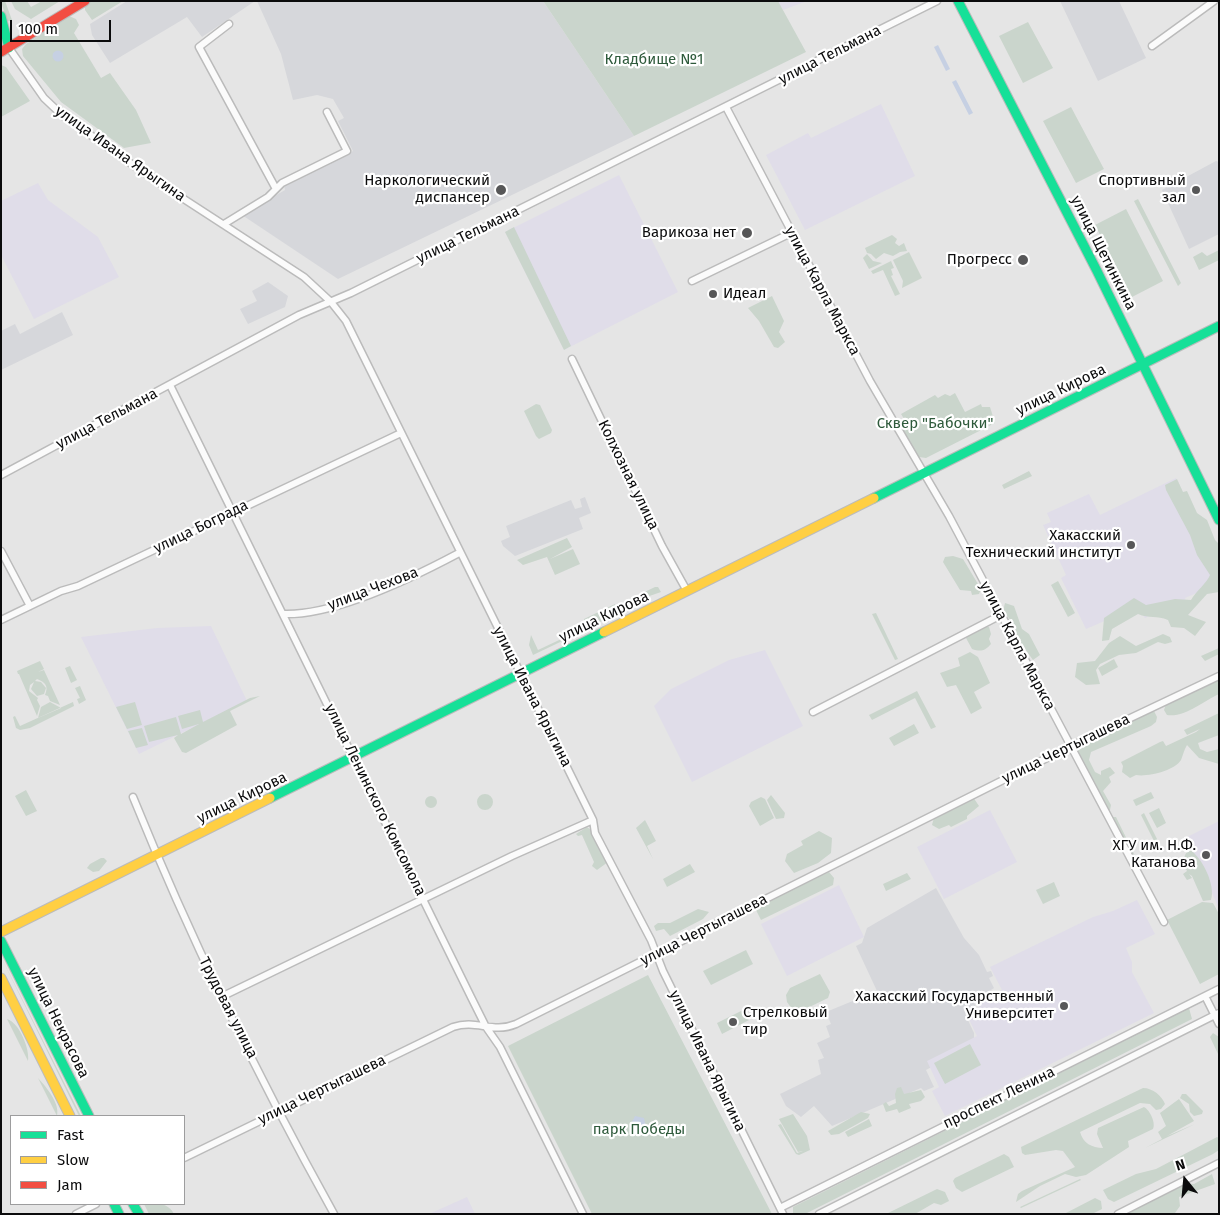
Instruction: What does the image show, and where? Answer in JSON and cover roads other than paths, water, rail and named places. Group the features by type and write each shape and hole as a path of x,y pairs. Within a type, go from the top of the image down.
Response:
{"main road":[{"path":"5,50 85,1"},
{"name":"улица Щетинкина","path":"958,1 1143,364 1219,520"},
{"path":"1,16 5,50"},
{"path":"1,38 5,50"},
{"name":"улица Кирова","path":"1,932 1219,326"},
{"name":"улица Некрасова","path":"1,942 88,1115"},
{"name":"улица Некрасова","path":"1,978 70,1115"}],"street":[{"name":"улица Тельмана","path":"1,475 299,315 331,302 937,1"},
{"path":"1152,46 1214,1"},
{"path":"229,24 199,47 276,189"},
{"name":"улица Ивана Ярыгина","path":"5,50 44,98 62,115 150,177 304,277 331,302 346,321 592,820 595,833 781,1211"},
{"name":"улица Карла Маркса","path":"726,107 870,381 924,473 1164,922"},
{"path":"224,224 282,183 348,151 327,112"},
{"path":"692,280 791,232"},
{"name":"Колхозная улица","path":"572,359 662,546 687,591"},
{"name":"улица Ленинского Комсомола","path":"170,385 486,1027 500,1047 583,1214"},
{"name":"улица Бограда","path":"1,620 61,591 78,586 401,433"},
{"path":"1,551 30,606"},
{"name":"улица Чехова","path":"283,614 296,615 341,604 394,584 460,553"},
{"path":"813,712 1001,615"},
{"name":"улица Чертыгашева","path":"185,1158 453,1027 464,1023 496,1029 509,1027 1070,747 1219,676"},
{"name":"Трудовая улица","path":"133,797 168,883 221,997 334,1214"},
{"path":"221,997 424,898 592,820"},
{"name":"проспект Ленина","path":"781,1211 1219,989"},
{"path":"1205,996 1217,1014 1219,1024"},
{"name":"проспект Ленина","path":"819,1214 1217,1014"},
{"path":"1118,1214 1219,1163"},
{"path":"76,1214 94,1205"}],"water":[{"path":"938,45 950,69 946,71 934,47"},
{"path":"58,50 64,56 58,62 52,56"},
{"path":"956,80 973,113 969,115 952,82"},
{"path":"635,1116 644,1118 646,1127 637,1131 631,1124"}],"place":[{"name":"Наркологический диспансер","path":"501,190"},
{"name":"Спортивный зал","path":"1196,190"},
{"name":"Варикоза нет","path":"747,233"},
{"name":"Прогресс","path":"1023,260"},
{"name":"Идеал","path":"713,294"},
{"name":"Хакасский Технический институт","path":"1131,545"},
{"name":"ХГУ им. Н.Ф. Катанова","path":"1206,855"},
{"name":"Хакасский Государственный Университет","path":"1064,1006"},
{"name":"Стрелковый тир","path":"733,1022"}],"park label":[{"name":"Кладбище №1","path":"654,60"},
{"name":"Сквер \"Бабочки\"","path":"935,424"},
{"name":"парк Победы","path":"639,1130"}]}
